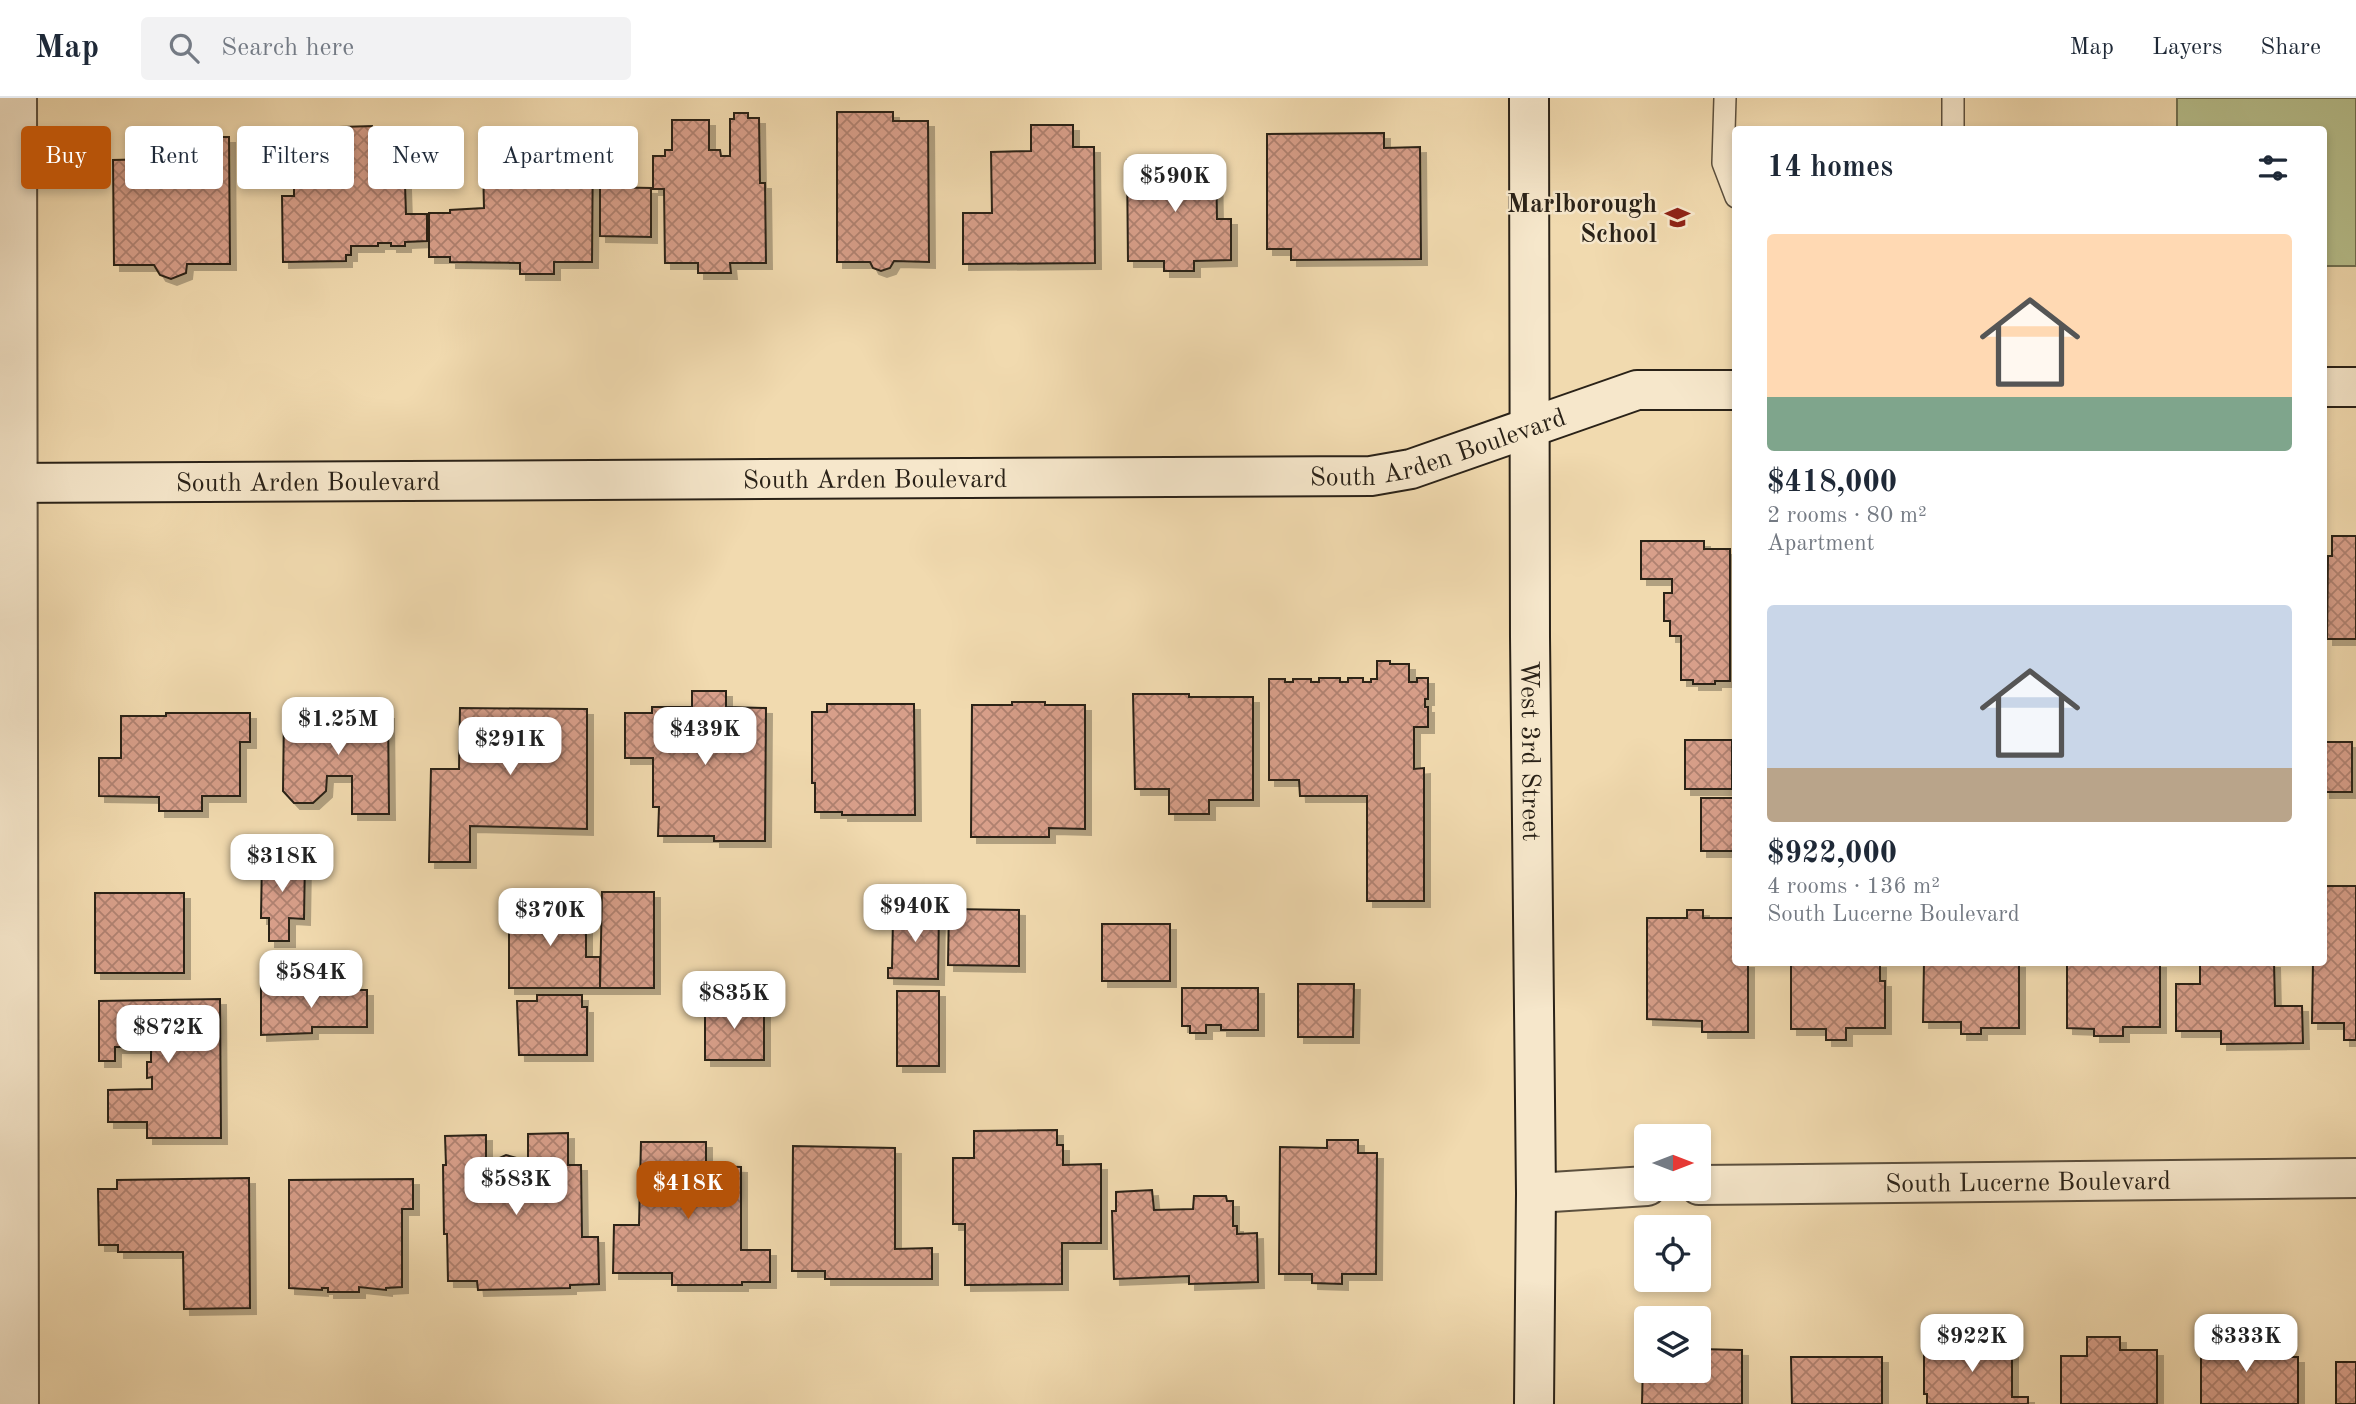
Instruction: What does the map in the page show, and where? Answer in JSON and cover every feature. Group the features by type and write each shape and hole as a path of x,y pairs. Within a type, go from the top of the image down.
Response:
{"street":[{"path":"17,98 8,483 19,1404"},
{"name":"West 3rd Street","path":"1529,98 1529,429 1536,1193 1534,1404"},
{"path":"2327,387 2356,387"},
{"name":"South Arden Boulevard","path":"8,483 1371,476 1411,469 1637,390 1732,390"},
{"name":"South Lucerne Boulevard","path":"1712,1185 2356,1178"},
{"path":"1536,1193 1634,1187"}],"lane":[{"path":"1725,98 1723,163 1732,187"},
{"path":"1953,98 1953,126"}],"green space":[{"path":"2177,98 2356,98 2356,266 2327,266 2327,126 2177,126"}],"building":[{"path":"837,112 893,112 893,121 928,121 929,262 894,261 890,268 881,271 873,268 870,262 837,262"},
{"path":"734,113 748,113 748,118 759,118 760,183 765,183 766,263 730,263 731,273 698,273 698,263 665,263 664,189 653,189 653,156 665,156 665,150 672,150 672,120 709,120 709,150 720,150 721,156 730,156 730,119 734,119"},
{"path":"1031,125 1073,125 1073,147 1094,147 1095,263 963,264 963,213 992,213 991,152 1031,151"},
{"path":"368,126 368,189 405,189 406,214 427,214 427,241 405,242 405,246 378,243 378,246 351,246 351,255 346,255 346,261 283,262 282,196 294,196 294,189 354,189 354,127"},
{"path":"1384,133 1384,148 1420,147 1421,259 1291,260 1291,249 1267,249 1267,134"},
{"path":"223,137 229,137 230,264 187,264 186,273 171,279 160,275 154,265 114,265 113,160 125,160 125,189 223,189"},
{"path":"1216,159 1217,219 1231,219 1231,260 1194,261 1194,271 1164,271 1164,261 1128,261 1127,160"},
{"path":"651,188 651,237 600,236 600,189"},
{"path":"484,189 593,189 592,262 554,262 554,274 520,274 520,263 450,262 450,257 429,257 429,213 484,208"},
{"path":"2332,536 2356,536 2356,639 2327,639 2328,556 2332,556"},
{"path":"1641,541 1704,541 1704,549 1730,549 1730,681 1693,684 1693,680 1681,680 1681,636 1670,636 1670,621 1664,621 1664,593 1672,593 1672,579 1641,579"},
{"path":"1377,661 1409,664 1409,682 1417,682 1417,678 1428,678 1428,699 1425,699 1425,707 1428,707 1428,727 1414,727 1414,769 1424,768 1424,901 1367,901 1367,796 1300,796 1299,780 1269,780 1269,679 1293,682 1293,679 1311,679 1311,682 1319,682 1319,678 1340,678 1340,682 1348,682 1348,678 1363,678 1363,682 1371,682 1371,679 1377,679"},
{"path":"692,691 726,691 726,707 766,708 765,841 714,841 714,836 658,836 659,807 653,807 653,758 625,758 625,713 652,713 652,707 692,707"},
{"path":"1133,694 1253,697 1253,800 1209,800 1209,814 1169,814 1169,789 1135,789"},
{"path":"1012,702 1085,705 1085,829 1049,828 1049,837 971,837 972,705 1012,705"},
{"path":"827,704 914,704 915,815 842,815 842,812 815,812 815,783 812,783 812,712 827,712"},
{"path":"460,708 587,709 587,829 470,826 470,862 429,862 431,769 459,769"},
{"path":"284,712 298,712 298,716 309,716 309,712 360,712 360,717 373,717 373,713 388,713 389,814 352,814 352,776 327,776 326,791 313,803 294,803 283,791"},
{"path":"166,713 250,713 250,742 240,742 240,796 202,796 202,811 159,811 159,797 99,796 99,758 121,758 121,716 166,716"},
{"path":"1685,740 1732,740 1732,789 1685,789"},
{"path":"2327,742 2352,742 2352,792 2327,792"},
{"path":"1701,798 1732,798 1732,851 1701,851"},
{"path":"262,858 305,858 304,919 289,918 289,941 269,941 269,918 261,918"},
{"path":"2327,886 2356,886 2356,1040 2344,1040 2344,1023 2312,1023 2313,966 2327,966"},
{"path":"602,892 654,892 654,988 600,988"},
{"path":"95,893 184,893 184,973 95,973"},
{"path":"509,905 586,905 586,957 600,957 600,988 509,988"},
{"path":"888,909 939,909 938,979 888,978 888,968 892,968 893,919 888,919"},
{"path":"949,909 1019,910 1019,966 948,965"},
{"path":"1687,910 1703,910 1703,918 1732,918 1732,966 1748,966 1748,1032 1702,1032 1702,1021 1647,1019 1647,918 1687,918"},
{"path":"1102,924 1170,924 1170,981 1102,981"},
{"path":"1791,966 1880,966 1880,981 1885,981 1885,1028 1846,1028 1846,1040 1826,1040 1826,1029 1791,1029"},
{"path":"1924,966 2019,966 2019,1028 1981,1028 1981,1034 1961,1034 1961,1022 1923,1022"},
{"path":"2067,966 2160,966 2160,1027 2123,1027 2123,1036 2094,1036 2094,1029 2067,1028"},
{"path":"2200,966 2274,966 2275,1006 2302,1006 2303,1043 2221,1044 2221,1031 2176,1031 2176,984 2200,984"},
{"path":"1298,984 1354,984 1353,1037 1298,1037"},
{"path":"299,986 299,992 367,990 367,1027 312,1027 312,1033 261,1035 261,987"},
{"path":"1182,988 1258,988 1258,1030 1221,1030 1221,1025 1206,1025 1206,1033 1190,1033 1190,1026 1182,1026"},
{"path":"897,991 939,991 939,1066 897,1066"},
{"path":"537,995 582,995 582,1007 587,1007 587,1055 519,1055 517,1001 537,1001"},
{"path":"220,999 221,1138 147,1138 147,1122 108,1122 108,1090 152,1089 152,1077 147,1078 151,1047 115,1047 115,1061 99,1061 99,1001"},
{"path":"705,1001 764,1002 764,1060 705,1060"},
{"path":"1057,1130 1057,1145 1063,1145 1063,1165 1101,1164 1101,1243 1062,1243 1062,1284 965,1285 965,1224 953,1224 953,1158 974,1158 974,1131"},
{"path":"568,1133 568,1165 581,1165 582,1237 598,1237 599,1284 570,1285 570,1288 478,1290 477,1281 448,1281 447,1234 444,1234 445,1136 486,1135 486,1165 490,1165 490,1169 497,1159 506,1155 517,1158 521,1165 528,1165 528,1134"},
{"path":"1327,1140 1358,1140 1358,1153 1377,1153 1376,1274 1342,1274 1342,1284 1312,1283 1312,1274 1279,1274 1280,1147 1327,1148"},
{"path":"641,1142 706,1142 706,1166 741,1167 741,1250 770,1250 770,1282 742,1282 742,1285 672,1285 672,1273 613,1273 614,1225 639,1225"},
{"path":"793,1146 895,1148 895,1249 932,1248 932,1279 825,1279 825,1271 792,1271"},
{"path":"249,1178 250,1308 184,1309 183,1252 118,1252 118,1245 99,1245 98,1189 117,1189 117,1180"},
{"path":"413,1179 413,1209 402,1209 402,1287 386,1290 359,1287 359,1292 328,1292 328,1288 289,1288 289,1180"},
{"path":"1152,1190 1154,1210 1193,1209 1194,1196 1226,1196 1227,1201 1233,1201 1233,1226 1237,1226 1237,1234 1257,1233 1258,1282 1189,1284 1189,1276 1114,1279 1112,1211 1116,1211 1116,1192"},
{"path":"1963,1337 2012,1337 2012,1397 2028,1397 2028,1404 1927,1404 1927,1394 1924,1394 1924,1353 1963,1353"},
{"path":"2087,1337 2120,1337 2120,1350 2157,1350 2157,1404 2061,1404 2061,1356 2087,1356"},
{"path":"2263,1339 2263,1357 2298,1357 2298,1404 2201,1404 2201,1340"},
{"path":"1711,1349 1742,1350 1742,1404 1642,1404 1642,1383 1711,1383"},
{"path":"1791,1357 1882,1357 1882,1404 1792,1404"},
{"path":"2336,1362 2356,1362 2356,1404 2336,1404"}],"place":[{"name":"Marlborough School","path":"1677,218"}]}
